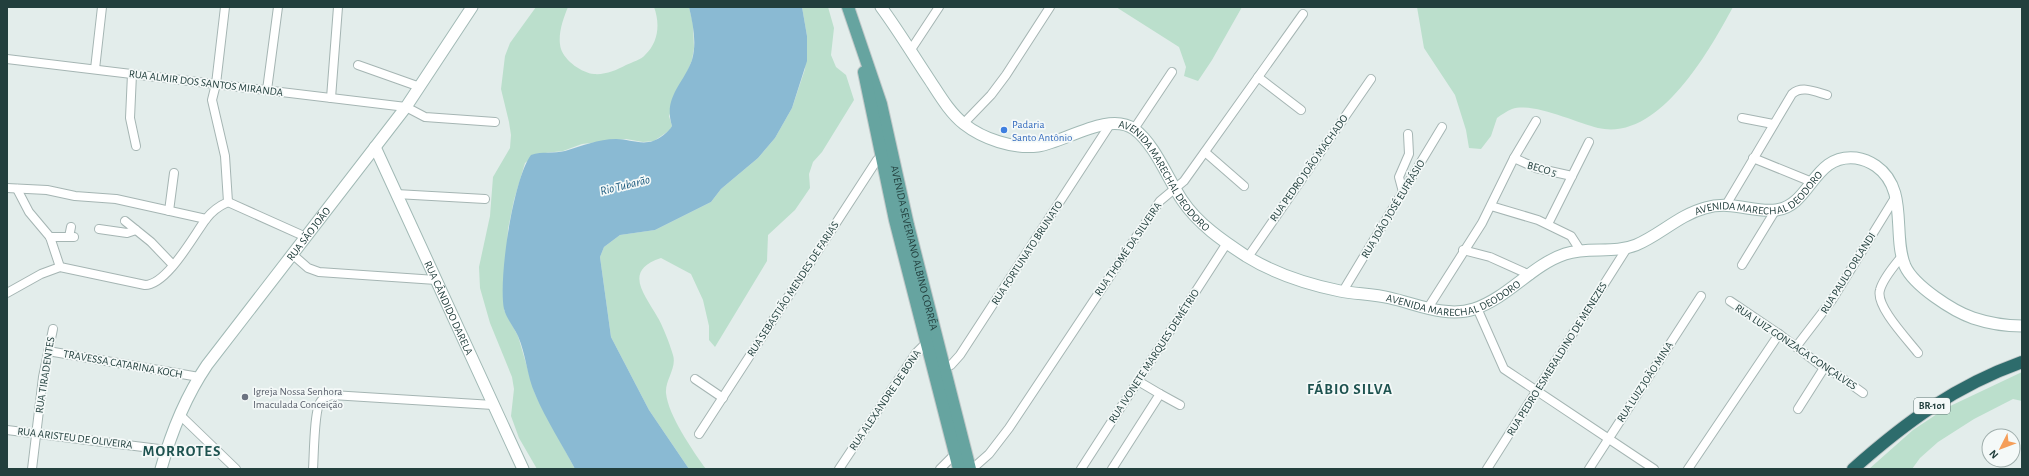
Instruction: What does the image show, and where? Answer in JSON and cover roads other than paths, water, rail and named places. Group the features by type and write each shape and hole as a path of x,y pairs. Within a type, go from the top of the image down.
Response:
{"highway":[{"name":"BR-101","path":"1853,469 1899,429 1938,402 1986,376 2022,362"}],"main road":[{"name":"AVENIDA SEVERIANO ALBINO CORRÊA","path":"848,7 854,28 879,96 886,153 906,243 939,369 970,469"},
{"name":"AVENIDA SEVERIANO ALBINO CORRÊA","path":"939,369 959,469"},
{"path":"955,454 970,469"}],"street":[{"path":"95,69 102,7"},
{"path":"225,7 216,84 212,100 225,156 228,202"},
{"path":"267,90 278,7"},
{"path":"332,98 338,7"},
{"name":"RUA SÃO JOÃO","path":"161,469 180,415 198,377 227,337 406,106 472,7"},
{"name":"AVENIDA MARECHAL DEODORO","path":"881,7 948,106 964,124 987,137 1024,146 1050,143 1111,123 1127,125 1134,129 1148,145 1175,188 1195,216 1227,243 1248,257 1295,280 1343,291 1373,294 1428,308 1452,312 1477,308 1502,296 1530,275 1560,256 1580,250 1627,248 1647,239 1702,208 1726,205 1775,210 1784,208 1794,202 1825,166 1844,158 1855,158 1865,160 1880,170 1892,186 1896,196 1902,256 1911,276 1919,285 1962,313 1974,318 2000,324 2022,326"},
{"path":"910,51 939,7"},
{"path":"964,124 1006,75 1050,7"},
{"name":"RUA THOMÉ DA SILVEIRA","path":"970,469 989,454 1009,428 1160,201 1184,181 1303,14"},
{"name":"RUA ALMIR DOS SANTOS MIRANDA","path":"7,59 406,106"},
{"path":"358,65 420,87"},
{"path":"1134,129 1172,72"},
{"path":"132,74 130,118 136,146"},
{"path":"1258,77 1302,110"},
{"name":"RUA PEDRO JOÃO MACHADO","path":"1248,257 1371,79"},
{"path":"1726,205 1773,124 1788,100 1797,90 1803,89 1828,95"},
{"path":"406,106 425,117 495,122"},
{"path":"1742,118 1773,124"},
{"path":"1428,308 1491,206 1514,158 1536,121"},
{"name":"RUA FORTUNATO BRUNATO","path":"939,369 951,365 960,355 1111,123"},
{"name":"RUA JOÃO JOSÉ EUFRÁSIO","path":"1343,291 1442,127"},
{"path":"1403,192 1399,177 1409,154 1408,134"},
{"path":"1548,224 1590,142"},
{"name":"RUA CÂNDIDO DARELA","path":"375,147 493,405 524,469"},
{"path":"1204,152 1244,186"},
{"name":"RUA SEBASTIÃO MENDES DE FARIAS","path":"699,434 886,153"},
{"name":"BECO 5","path":"1514,158 1536,168 1572,176"},
{"path":"1753,158 1812,182"},
{"path":"169,211 174,173"},
{"path":"7,188 116,199 206,219"},
{"path":"17,189 29,212 50,237 60,267"},
{"path":"396,194 485,199"},
{"name":"RUA PAULO ORLANDI","path":"1796,347 1832,300 1896,196"},
{"path":"7,293 41,274 60,267 148,285 157,280 173,265 191,244 206,219 219,206 228,202 306,237"},
{"path":"1491,206 1548,224 1571,236 1580,250"},
{"path":"1742,265 1775,210"},
{"path":"125,221 173,265"},
{"path":"50,237 72,237 71,226"},
{"path":"99,229 127,233 136,230"},
{"name":"RUA IVONETE MARQUES DEMÉTRIO","path":"1081,469 1227,243"},
{"name":"RUA PEDRO ESMERALDINO DE MENEZES","path":"1487,469 1627,248"},
{"path":"1464,250 1490,257 1530,275"},
{"path":"292,254 308,268 319,272 436,280"},
{"path":"1902,256 1883,283 1880,290 1880,297 1887,312 1918,352"},
{"name":"RUA LUIZ JOÃO MINA","path":"1589,469 1701,296"},
{"name":"RUA LUIZ GONZAGA GONÇALVES","path":"1730,301 1779,334 1824,368 1838,375 1863,393"},
{"path":"1477,308 1504,369 1536,392 1654,469"},
{"name":"RUA TIRADENTES","path":"32,469 42,377 53,328"},
{"path":"1688,469 1779,334"},
{"name":"RUA ALEXANDRE DE BONA","path":"839,469 931,339"},
{"name":"TRAVESSA CATARINA KOCH","path":"48,351 198,377"},
{"path":"1798,409 1824,368"},
{"path":"695,379 723,398"},
{"path":"1138,381 1180,405"},
{"path":"1112,469 1160,394"},
{"path":"313,469 317,411 321,401 326,397 332,395 493,405"},
{"path":"180,415 236,469"},
{"name":"RUA ARISTEU DE OLIVEIRA","path":"7,430 168,450"},
{"path":"940,469 955,454"}],"water":[{"name":"Rio Tubarão","path":"689,7 802,7 807,36 807,61 792,108 775,138 758,158 721,189 711,202 655,230 620,235 604,247 600,257 611,337 649,410 689,469 575,469 539,404 530,380 521,343 506,316 504,309 503,276 505,254 508,230 518,185 524,167 531,155 561,152 596,141 609,139 648,142 658,139 669,131 672,126 670,107 672,99 688,69 693,54 694,34"}],"place":[{"name":"Padaria Santo Antônio","path":"1004,130"},
{"name":"Igreja Nossa Senhora Imaculada Conceição","path":"245,397"}],"district":[{"name":"FÁBIO SILVA","path":"1350,389"},
{"name":"MORROTES","path":"182,451"}]}
